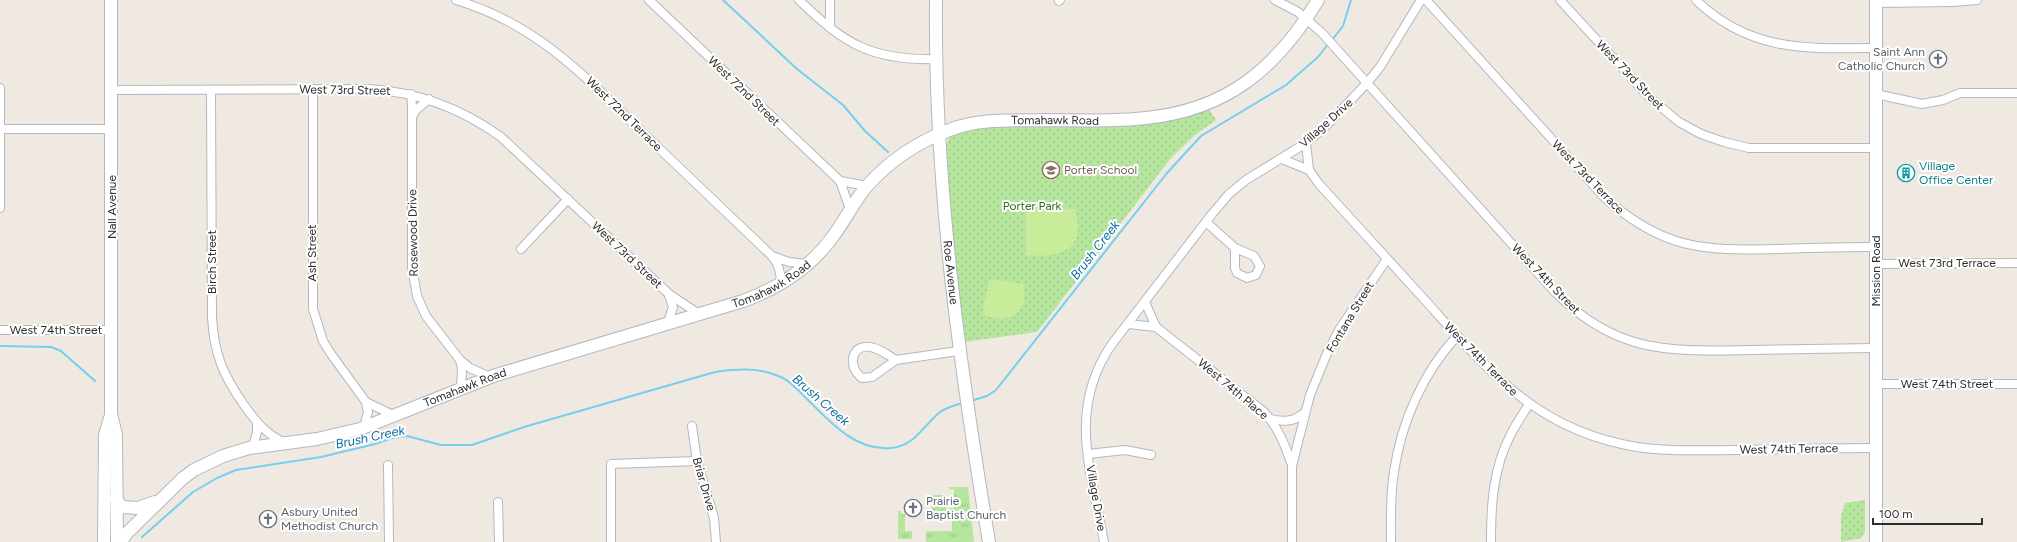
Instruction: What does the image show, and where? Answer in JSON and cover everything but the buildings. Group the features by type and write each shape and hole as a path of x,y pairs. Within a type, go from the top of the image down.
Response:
{"main road":[{"name":"Nall Avenue","path":"111,0 111,414 116,435 116,542"},
{"name":"Roe Avenue","path":"936,0 936,59 939,134 947,246 958,351 989,542"},
{"name":"Tomahawk Road","path":"121,542 126,534 177,483 194,470 226,454 253,447 317,439 364,427 395,416 490,377 668,322 743,301 781,284 807,264 833,236 867,186 902,154 939,134 954,128 986,122 1145,118 1184,112 1208,104 1232,92 1256,75 1284,50 1318,0"},
{"name":"Mission Road","path":"1876,1 1876,542"},
{"name":"Nall Avenue","path":"104,542 105,435 111,414"},
{"name":"Tomahawk Road","path":"116,499 122,507 131,509 158,501"}],"street":[{"name":"West 72nd Terrace","path":"456,0 481,8 511,22 556,51 772,256 780,271 781,284"},
{"name":"West 72nd Street","path":"649,0 840,182 850,209"},
{"path":"799,0 830,27 858,46 881,55 906,59 936,59"},
{"path":"830,0 830,27"},
{"path":"1275,0 1306,18"},
{"name":"Village Drive","path":"1104,542 1088,454 1085,428 1086,411 1091,383 1107,352 1229,194 1246,180 1306,143 1327,125 1367,83 1380,67 1421,0"},
{"name":"West 73rd Terrace","path":"1426,0 1605,198 1639,225 1681,243 1717,249 1876,247"},
{"name":"West 73rd Street","path":"1560,0 1650,98 1679,122 1701,134 1724,142 1749,148 1876,148"},
{"path":"1696,0 1718,18 1734,28 1757,38 1779,45 1816,49 1876,48"},
{"path":"1876,1 1953,2 1977,0"},
{"name":"West 74th Street","path":"1306,18 1340,52 1556,293 1585,318 1602,329 1635,343 1671,350 1876,348"},
{"path":"0,88 0,208"},
{"name":"West 73rd Street","path":"111,90 369,88 411,94 430,99 459,111 501,137 669,294 699,314"},
{"name":"Ash Street","path":"313,89 313,309 323,341 366,402 395,416"},
{"name":"Birch Street","path":"211,90 213,337 220,364 228,381 256,422 271,435 285,443"},
{"path":"1876,94 1922,104 1942,100 1960,93 2017,92"},
{"name":"Rosewood Drive","path":"411,94 412,267 414,286 426,316 460,360 470,368 490,377"},
{"path":"412,117 416,110 430,99"},
{"path":"0,129 112,129"},
{"path":"1306,143 1309,170"},
{"name":"West 74th Terrace","path":"1282,159 1309,170 1456,337 1498,380 1529,404 1576,429 1597,437 1637,447 1687,450 1877,448"},
{"path":"840,182 867,186"},
{"path":"521,249 568,199"},
{"path":"1206,222 1235,248"},
{"name":"West 72nd Terrace","path":"772,256 790,262 807,264"},
{"name":"Fontana Street","path":"1292,542 1292,466 1304,413 1316,379 1336,337 1387,260"},
{"name":"West 73rd Terrace","path":"1876,264 2017,263"},
{"name":"West 73rd Street","path":"668,322 673,307 669,294"},
{"name":"West 74th Place","path":"1145,302 1156,327 1264,412 1283,440 1292,466"},
{"path":"1128,324 1156,327"},
{"name":"West 74th Street","path":"0,330 112,330"},
{"path":"1391,542 1391,501 1394,472 1406,422 1415,400 1430,374 1447,347 1456,337"},
{"path":"896,360 874,348 866,347 857,350 853,357 852,365 855,373 862,378 872,377 896,360 958,351"},
{"path":"460,360 462,368 461,388"},
{"name":"West 74th Street","path":"1877,384 2017,384"},
{"path":"364,427 368,412 366,402"},
{"path":"1491,542 1491,506 1497,468 1511,433 1529,404"},
{"path":"1270,419 1290,421 1298,418 1304,413"},
{"path":"253,447 257,432 256,422"},
{"name":"Briar Drive","path":"692,426 697,461 712,511 716,542"},
{"name":"Village Drive","path":"1088,454 1125,450 1151,455"},
{"path":"611,542 612,464 697,461"},
{"path":"388,465 390,542"},
{"path":"498,502 499,542"}],"green space":[{"name":"Porter Park","path":"1209,109 1216,120 1195,135 1171,158 1037,332 964,342 957,285 946,147 949,137 976,129 994,126 1148,124 1182,118"},
{"path":"1075,209 1078,223 1077,234 1074,242 1068,248 1061,253 1051,255 1026,255 1026,214 1029,210"},
{"path":"992,279 1024,284 1023,303 1020,310 1015,315 1008,318 1001,318 982,314 989,281"},
{"path":"949,487 968,487 974,542 926,542 926,531 952,531 952,514 949,514 949,508 954,508 954,489 949,489"},
{"path":"932,495 947,495 946,511 932,511"},
{"path":"1865,500 1865,532 1861,538 1841,542 1841,516 1845,503"},
{"path":"898,511 901,511 901,514 905,514 905,531 912,531 912,539 898,539"}],"waterway":[{"path":"723,0 797,69 843,105 865,131 888,152"},
{"name":"Brush Creek","path":"1332,40 1343,26 1351,0"},
{"name":"Brush Creek","path":"971,401 987,396 996,390 1167,173 1201,136 1286,85 1318,57 1329,43"},
{"path":"0,346 51,347 61,351 95,381"},
{"name":"Brush Creek","path":"142,537 193,492 217,478 236,470 321,457 375,444 392,438 407,436 441,445 472,445 524,427 715,372 757,370 781,377 792,384 825,417 844,433 866,445 878,448 898,447 906,444 918,435 940,412 948,407 963,403"}],"place":[{"name":"Saint Ann Catholic Church","path":"1938,59"},
{"name":"Porter School","path":"1051,170"},
{"name":"Village Office Center","path":"1906,173"},
{"name":"Prairie Baptist Church","path":"913,508"},
{"name":"Asbury United Methodist Church","path":"268,519"}]}
